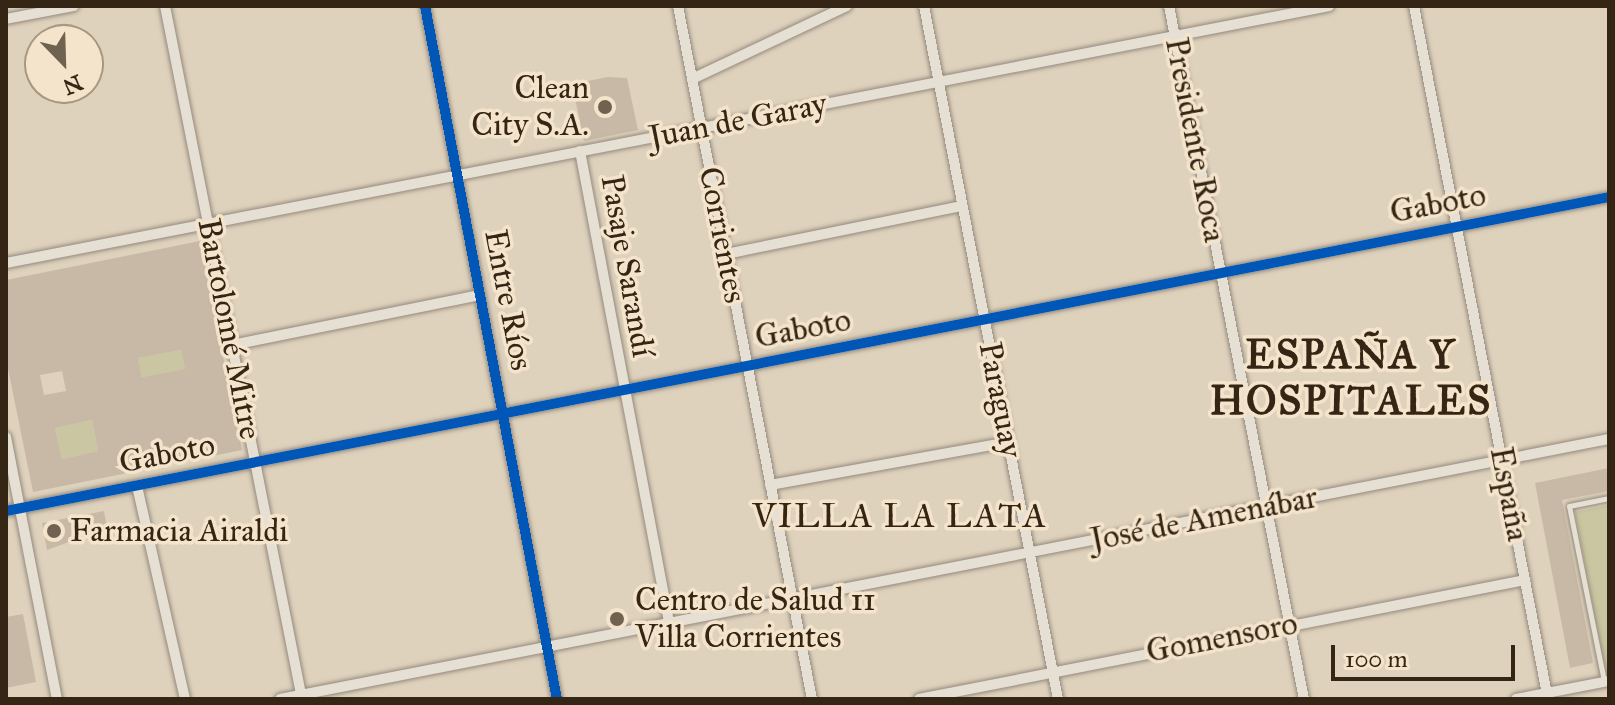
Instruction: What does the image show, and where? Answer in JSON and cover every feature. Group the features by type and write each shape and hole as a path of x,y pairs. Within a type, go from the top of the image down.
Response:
{"street":[{"path":"6,19 74,6"},
{"name":"Bartolomé Mitre","path":"165,6 302,697"},
{"name":"Entre Ríos","path":"425,6 557,699"},
{"name":"Corrientes","path":"678,6 812,699"},
{"path":"692,79 847,6"},
{"name":"Paraguay","path":"924,6 1058,699"},
{"name":"Presidente Roca","path":"1169,6 1304,699"},
{"name":"Juan de Garay","path":"6,263 1329,6"},
{"name":"España","path":"1414,6 1548,696"},
{"name":"Pasaje Sarandí","path":"580,151 622,391 669,624"},
{"name":"Gaboto","path":"6,511 1609,197"},
{"path":"726,254 962,206"},
{"path":"232,345 480,295"},
{"path":"6,437 57,699"},
{"name":"José de Amenábar","path":"280,699 1609,439"},
{"path":"770,485 1008,442"},
{"path":"137,486 185,699"},
{"name":"Gomensoro","path":"919,699 1525,580"},
{"path":"1516,699 1548,696 1606,681"}],"lane":[{"path":"1606,681 1569,506 1609,498"}],"shaded area":[{"path":"181,350 185,369 142,377 138,358"},
{"path":"92,420 98,451 62,459 55,428"},
{"path":"1609,505 1609,674 1606,675 1575,512"}],"building":[{"name":"Clean City S.A.","path":"608,77 627,78 638,130 584,141 572,84"},
{"path":"200,241 242,450 33,492 6,359 6,280","holes":["181,350 185,369 142,377 138,358","62,371 66,391 44,395 40,375","92,420 98,451 62,459 55,428"]},
{"path":"1609,468 1609,491 1562,500 1593,663 1570,668 1535,483"},
{"path":"104,511 109,538 90,542 88,535 47,550 42,523"},
{"path":"23,614 36,682 6,688 6,617"}],"cycle path":[{"path":"425,6 557,699"},
{"path":"6,511 1609,197"}],"place":[{"name":"Clean City S.A.","path":"605,107"},
{"name":"Farmacia Airaldi","path":"54,531"},
{"name":"Centro de Salud 11 Villa Corrientes","path":"617,619"}],"district":[{"name":"ESPAÑA Y HOSPITALES","path":"1351,378"},
{"name":"VILLA LA LATA","path":"900,516"}]}
